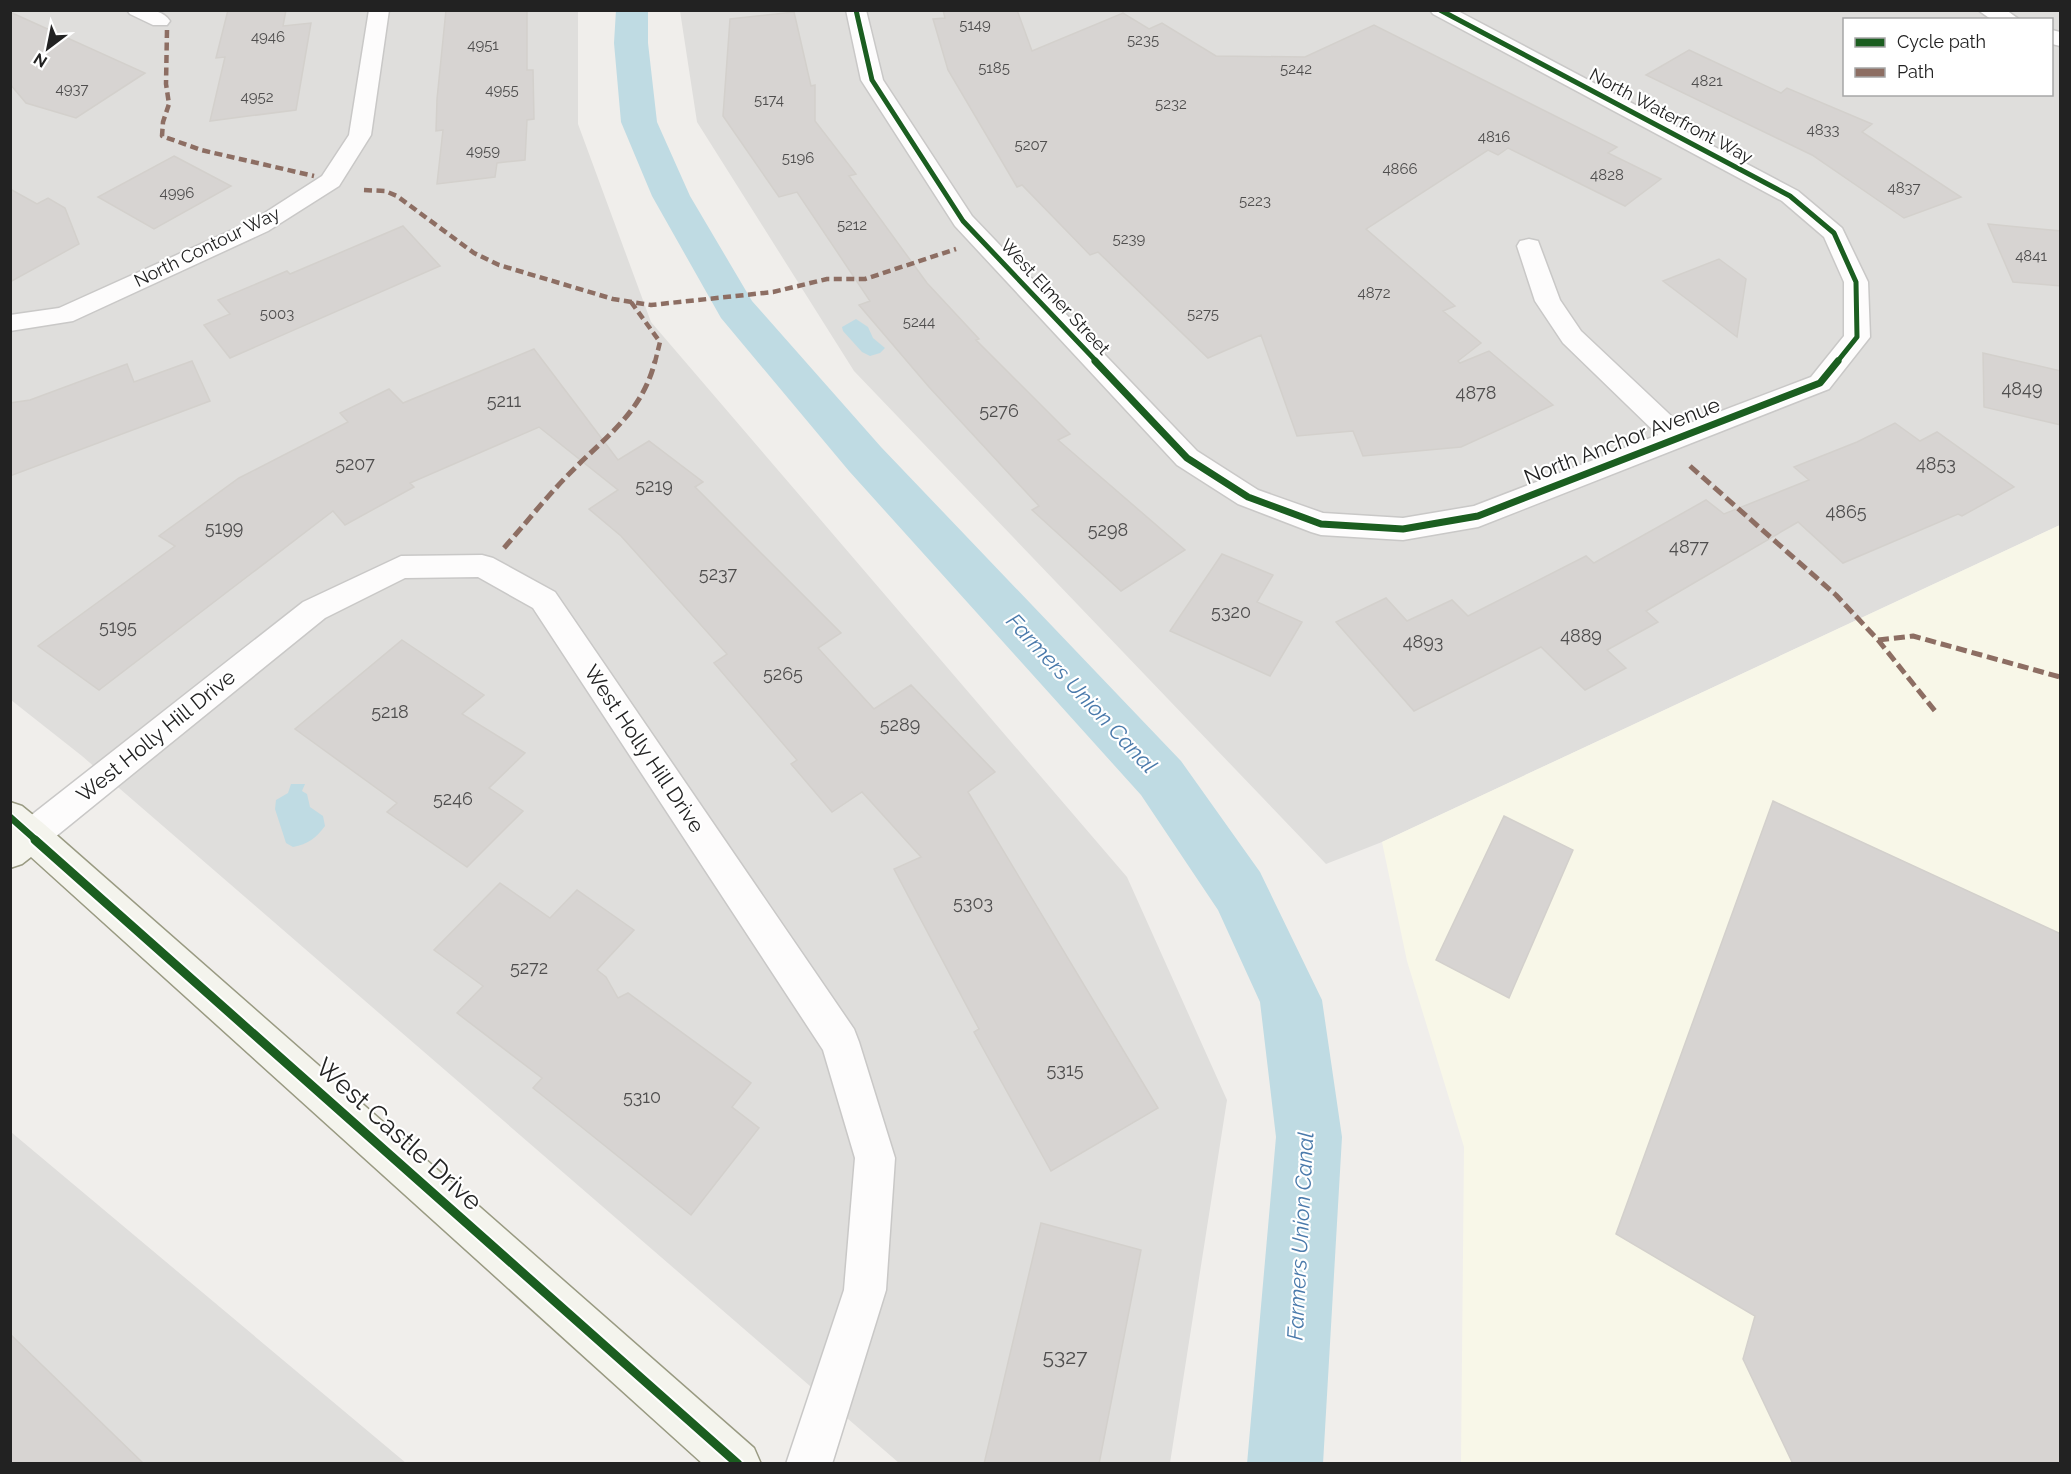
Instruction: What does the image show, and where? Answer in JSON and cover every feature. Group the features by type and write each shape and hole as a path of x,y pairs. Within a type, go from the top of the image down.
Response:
{"street":[{"path":"137,10 160,21"},
{"name":"North Contour Way","path":"10,323 64,315 260,226 331,181 360,135 379,10"},
{"name":"West Elmer Street","path":"856,10 872,80 963,221 1187,458 1248,497 1321,524"},
{"name":"North Waterfront Way","path":"1440,10 1790,196 1834,233 1857,282"},
{"path":"1988,10 2006,18"},
{"name":"North Anchor Avenue","path":"1529,246 1548,301 1572,337 1678,438"},
{"name":"North Anchor Avenue","path":"1321,524 1403,529 1478,516 1820,383 1857,337 1857,282"},
{"name":"West Holly Hill Drive","path":"18,835 314,610 401,567 482,566 544,600 840,1042 875,1158 864,1290 809,1464"},
{"name":"West Castle Drive","path":"18,835 738,1464"}],"shaded area":[{"path":"10,11 578,11 578,124 651,322 1127,877 1227,1100 1170,1463 899,1463 82,756 11,700"},
{"path":"680,11 2060,11 2060,525 1382,842 1326,864 854,371 697,122"},
{"path":"2060,525 2060,1463 1461,1463 1464,1147 1407,961 1382,842"},
{"path":"11,1132 406,1463 11,1463"}],"water":[{"path":"856,319 868,327 873,338 885,348 880,353 870,356 862,352 843,331 842,327"},
{"path":"291,784 305,784 302,791 307,794 310,807 323,816 325,826 311,840 293,847 286,843 275,809 276,800 288,793"}],"building":[{"path":"228,10 286,10 283,26 311,23 296,110 210,121 225,57 216,58"},
{"path":"446,10 527,10 527,70 533,70 534,119 527,120 525,160 497,163 495,177 437,184 443,130 436,131 437,99"},
{"path":"943,10 1017,10 1032,51 1123,13 1149,29 1162,23 1216,56 1305,57 1374,25 1617,147 1608,153 1661,179 1625,206 1508,148 1498,155 1488,150 1366,229 1455,306 1443,311 1481,343 1458,361 1460,363 1489,351 1553,405 1461,447 1363,456 1353,431 1297,436 1261,335 1208,358 1098,252 1090,255 1022,185 1017,187 948,70 933,19 945,18"},
{"path":"10,12 145,73 76,118 26,103 10,84"},
{"path":"794,12 811,86 815,85 815,121 856,174 849,176 927,283 979,339 976,340 1070,434 1058,440 1185,550 1121,591 1032,510 1039,506 929,387 859,305 870,301 797,192 779,197 723,116 730,19"},
{"path":"1689,50 1781,93 1787,88 1872,124 1862,132 1961,197 1904,218 1812,155 1646,75"},
{"path":"174,156 231,186 154,229 98,197"},
{"path":"10,189 37,204 48,198 65,208 79,244 10,282"},
{"path":"1988,224 2061,231 2061,286 2013,282"},
{"path":"403,226 440,266 230,358 204,325 230,314 218,300 287,271 290,274"},
{"path":"1719,259 1746,279 1737,337 1663,281"},
{"path":"534,349 618,460 649,441 703,482 695,487 841,633 818,648 874,709 911,685 995,772 968,792 1158,1108 1051,1171 974,1032 979,1029 894,869 921,857 862,792 832,812 791,764 797,760 714,663 727,654 621,536 589,509 618,490 539,427 410,483 414,487 345,525 333,511 99,690 38,646 175,546 159,536 239,478 348,422 340,413 389,389 403,403"},
{"path":"1983,353 2061,371 2061,425 1984,407"},
{"path":"192,361 210,401 10,476 10,403 30,400 127,364 134,382"},
{"path":"1895,423 1920,441 1937,432 2014,487 1962,516 1958,514 1843,563 1798,522 1646,611 1658,622 1607,650 1626,668 1585,690 1541,647 1414,711 1336,622 1386,598 1407,621 1452,600 1468,616 1586,556 1594,563 1706,500 1724,514 1809,480 1794,467 1857,442"},
{"path":"1222,554 1273,575 1257,602 1302,622 1270,676 1170,631"},
{"path":"402,640 484,695 462,714 525,753 489,788 523,811 467,867 387,812 397,803 295,729"},
{"path":"1773,801 2061,934 2061,1464 1793,1464 1743,1359 1755,1316 1616,1234"},
{"path":"1504,816 1573,850 1509,998 1436,960"},
{"path":"500,883 550,918 577,890 634,930 597,970 606,977 618,998 628,993 751,1083 732,1107 759,1128 691,1215 533,1088 542,1078 457,1013 483,986 434,950"},
{"path":"1041,1223 1141,1250 1099,1464 984,1464"},
{"path":"10,1334 144,1464 10,1464"}],"waterway":[{"name":"Farmers Union Canal","path":"632,10 631,43 639,122 671,196 736,309 865,459 1161,778 1239,891 1291,1000 1309,1137 1285,1464"}],"marked path":[{"path":"167,30 166,84 169,104 163,122 162,136 201,150 314,176"},
{"path":"364,190 385,191 397,196 474,253 499,265 613,299 651,305 773,292 827,279 865,279 956,249"},
{"path":"504,548 569,474 633,411 651,377 660,342 631,302"},
{"path":"1690,466 1836,595 1878,640 1935,711"},
{"path":"1878,640 1913,636 2060,677"}],"cycle path":[{"path":"856,10 872,80 963,221 1187,458 1248,497 1321,524 1403,529 1478,516 1820,383 1857,337 1856,282 1834,233 1790,196 1440,10"},
{"path":"10,817 738,1464"}]}
